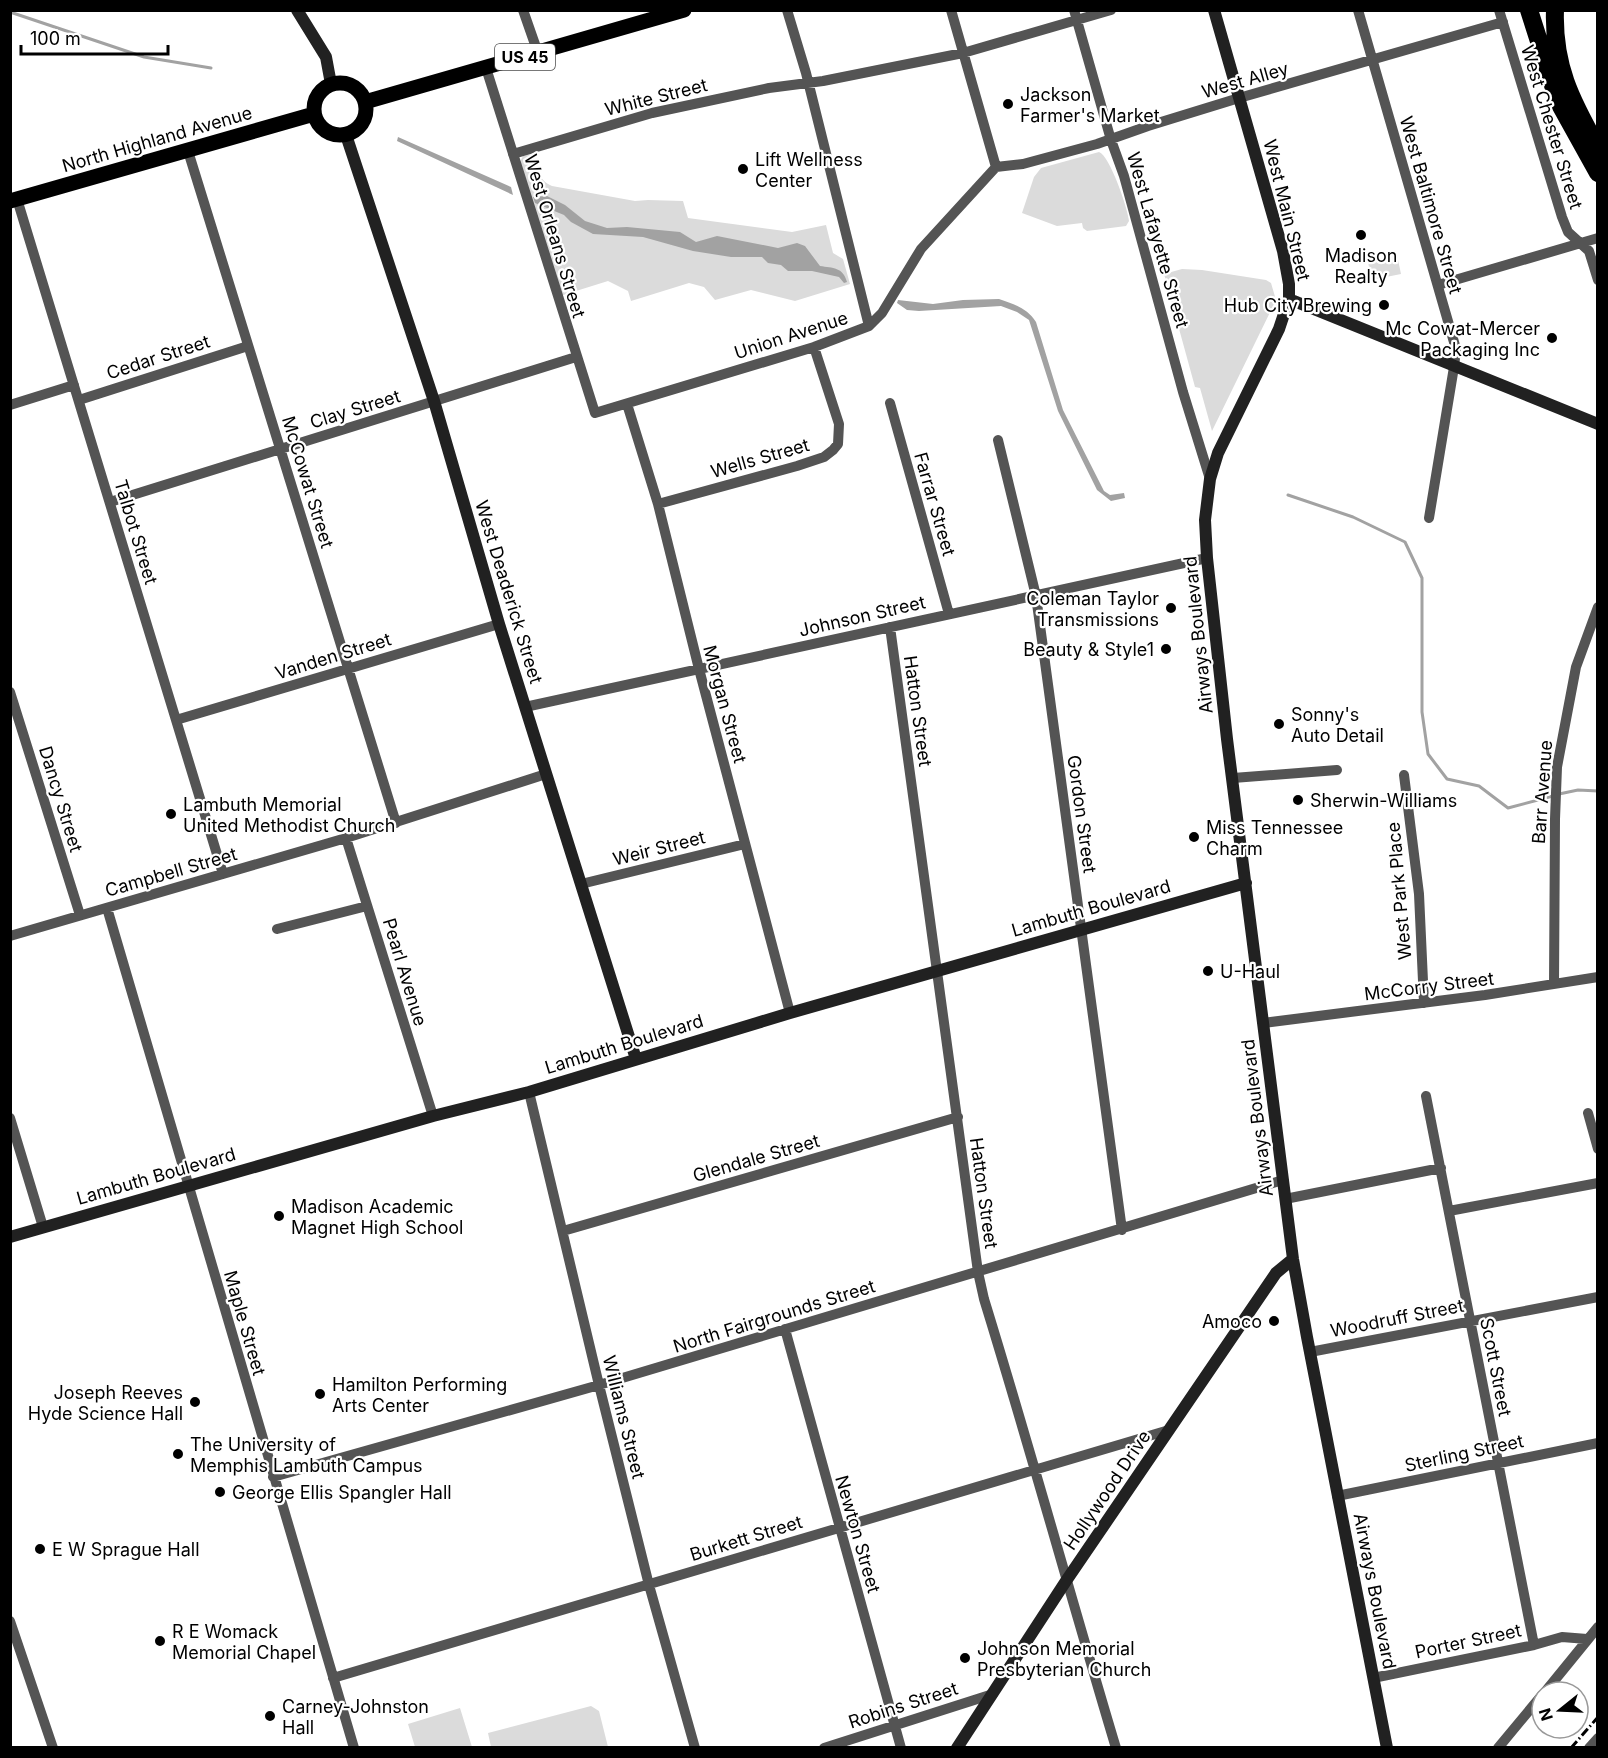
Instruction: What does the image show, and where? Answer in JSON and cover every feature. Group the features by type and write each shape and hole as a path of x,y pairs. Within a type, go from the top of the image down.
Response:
{"highway":[{"path":"1529,10 1558,101 1598,173"},
{"path":"1555,10 1556,51 1562,76 1572,101 1598,148"}],"main road":[{"name":"US 45","path":"365,102 684,10"},
{"path":"331,84 348,84 356,88 365,102 364,119 360,126 346,135 337,135 322,128 314,114 317,96 331,84"},
{"name":"North Highland Avenue","path":"14,200 314,114"}],"street":[{"path":"297,10 326,57 331,84"},
{"path":"523,10 537,53"},
{"path":"787,10 808,83 869,326"},
{"path":"951,10 996,167"},
{"name":"White Street","path":"513,154 652,112 963,53 1075,15 1111,10"},
{"name":"West Main Street","path":"1210,478 1218,453 1280,329 1289,299 1282,251 1214,10"},
{"name":"West Baltimore Street","path":"1358,10 1456,349 1429,518"},
{"name":"West Chester Street","path":"1499,10 1562,217 1568,232 1589,251 1598,280"},
{"name":"West Lafayette Street","path":"1075,15 1111,140 1124,176 1210,478"},
{"name":"West Alley","path":"996,167 1023,164 1111,140 1239,98 1503,22"},
{"name":"West Orleans Street","path":"486,68 595,413"},
{"name":"West Deaderick Street","path":"346,135 434,401 499,624 636,1059"},
{"name":"McCowat Street","path":"188,151 396,823"},
{"name":"Union Avenue","path":"595,413 814,347 869,326 882,313 921,249 996,167"},
{"name":"Talbot Street","path":"14,200 75,386 223,874"},
{"path":"1437,285 1598,238"},
{"path":"1289,299 1598,424"},
{"name":"Cedar Street","path":"79,400 248,346"},
{"name":"Wells Street","path":"658,504 797,466 824,457 833,450 838,444 839,424 814,347"},
{"name":"Clay Street","path":"110,502 576,357"},
{"path":"10,405 75,386"},
{"name":"Farrar Street","path":"890,403 949,614"},
{"name":"Morgan Street","path":"627,404 658,504 790,1013"},
{"name":"Gordon Street","path":"998,440 1036,596 1122,1230"},
{"name":"Airways Boulevard","path":"1210,478 1205,520 1207,558 1293,1259 1387,1748"},
{"name":"Johnson Street","path":"525,706 1207,558"},
{"name":"Barr Avenue","path":"1554,984 1556,787 1562,737 1576,667 1598,607"},
{"name":"Vanden Street","path":"176,720 499,624"},
{"name":"Hatton Street","path":"890,627 978,1272 1116,1748"},
{"name":"Dancy Street","path":"10,692 80,915"},
{"path":"1233,778 1337,770"},
{"name":"Campbell Street","path":"11,932 107,908 346,838 546,774"},
{"name":"West Park Place","path":"1404,775 1419,894 1424,1003"},
{"name":"Pearl Avenue","path":"346,838 433,1116"},
{"name":"Weir Street","path":"580,884 745,844"},
{"name":"Lambuth Boulevard","path":"10,1237 433,1116 529,1092 790,1013 1246,883"},
{"path":"277,929 367,906"},
{"name":"Maple Street","path":"107,908 354,1748"},
{"name":"McCorry Street","path":"1263,1023 1424,1003 1598,977"},
{"name":"Williams Street","path":"529,1092 649,1585 695,1748"},
{"name":"Scott Street","path":"1426,1096 1534,1645"},
{"path":"1588,1113 1598,1149"},
{"name":"Glendale Street","path":"563,1231 958,1117"},
{"path":"10,1118 43,1227"},
{"path":"1285,1198 1441,1168"},
{"name":"North Fairgrounds Street","path":"273,1477 599,1385 1283,1180"},
{"path":"1449,1211 1598,1183"},
{"name":"Hollywood Drive","path":"957,1748 1066,1581 1276,1273 1293,1259"},
{"name":"Woodruff Street","path":"1310,1352 1598,1297"},
{"name":"Newton Street","path":"785,1329 901,1748"},
{"name":"Burkett Street","path":"333,1678 1169,1430"},
{"name":"Sterling Street","path":"1337,1496 1598,1443"},
{"path":"10,1621 53,1748"},
{"path":"1554,1680 1598,1628"},
{"name":"Porter Street","path":"1373,1678 1534,1645 1562,1637 1587,1639"},
{"name":"Robins Street","path":"824,1748 993,1694"},
{"path":"1498,1748 1530,1710"},
{"path":"1589,1748 1598,1738"}],"shaded area":[{"path":"398,137 511,187 513,195 397,141"},
{"path":"1099,152 1113,172 1122,195 1129,221 1126,226 1087,231 1083,228 1082,223 1057,226 1022,213 1034,177 1041,168"},
{"path":"532,154 541,177 552,186 635,201 683,201 688,218 792,232 826,225 833,253 843,259 850,284 795,301 751,290 715,300 704,287 689,283 631,301 628,291 608,281 560,296 519,164 523,156"},
{"path":"547,196 565,205 585,221 607,228 627,227 680,232 696,242 717,236 778,248 797,243 805,246 820,266 833,268 843,273 847,282 844,283 839,277 812,271 788,271 781,265 768,263 762,257 731,257 693,251 643,237 593,234 571,222 564,215 535,203 533,197"},
{"path":"1397,255 1401,274 1371,280 1368,261"},
{"path":"1182,269 1266,280 1271,283 1276,300 1212,431 1200,388 1195,387 1164,274"},
{"path":"999,299 1024,310 1036,322 1063,410 1104,491 1110,495 1124,493 1125,498 1111,501 1097,490 1058,411 1029,320 1001,306 919,311 907,310 897,303 898,300 933,304"},
{"path":"591,1706 599,1711 608,1747 491,1747 488,1733"},
{"path":"460,1708 472,1747 415,1747 408,1724"}],"waterway":[{"path":"10,12 144,57 211,68"},
{"path":"1288,495 1353,517 1405,542 1422,578 1422,712 1428,754 1447,779 1479,786 1508,808 1553,796"},
{"path":"1559,794 1578,790 1598,791"}],"railway":[{"path":"1571,1748 1598,1717"}],"place":[{"name":"Jackson Farmer's Market","path":"1008,104"},
{"name":"Lift Wellness Center","path":"743,169"},
{"name":"Madison Realty","path":"1361,235"},
{"name":"Hub City Brewing","path":"1384,305"},
{"name":"Mc Cowat-Mercer Packaging Inc","path":"1552,338"},
{"name":"Coleman Taylor Transmissions","path":"1171,608"},
{"name":"Beauty & Style1","path":"1166,649"},
{"name":"Sonny's Auto Detail","path":"1279,724"},
{"name":"Sherwin-Williams","path":"1298,800"},
{"name":"Lambuth Memorial United Methodist Church","path":"171,814"},
{"name":"Miss Tennessee Charm","path":"1194,837"},
{"name":"U-Haul","path":"1208,971"},
{"name":"Madison Academic Magnet High School","path":"279,1216"},
{"name":"Amoco","path":"1274,1321"},
{"name":"Hamilton Performing Arts Center","path":"320,1394"},
{"name":"Joseph Reeves Hyde Science Hall","path":"195,1402"},
{"name":"The University of Memphis Lambuth Campus","path":"178,1454"},
{"name":"George Ellis Spangler Hall","path":"220,1492"},
{"name":"E W Sprague Hall","path":"40,1549"},
{"name":"R E Womack Memorial Chapel","path":"160,1641"},
{"name":"Johnson Memorial Presbyterian Church","path":"965,1658"},
{"name":"Carney-Johnston Hall","path":"270,1716"}]}
